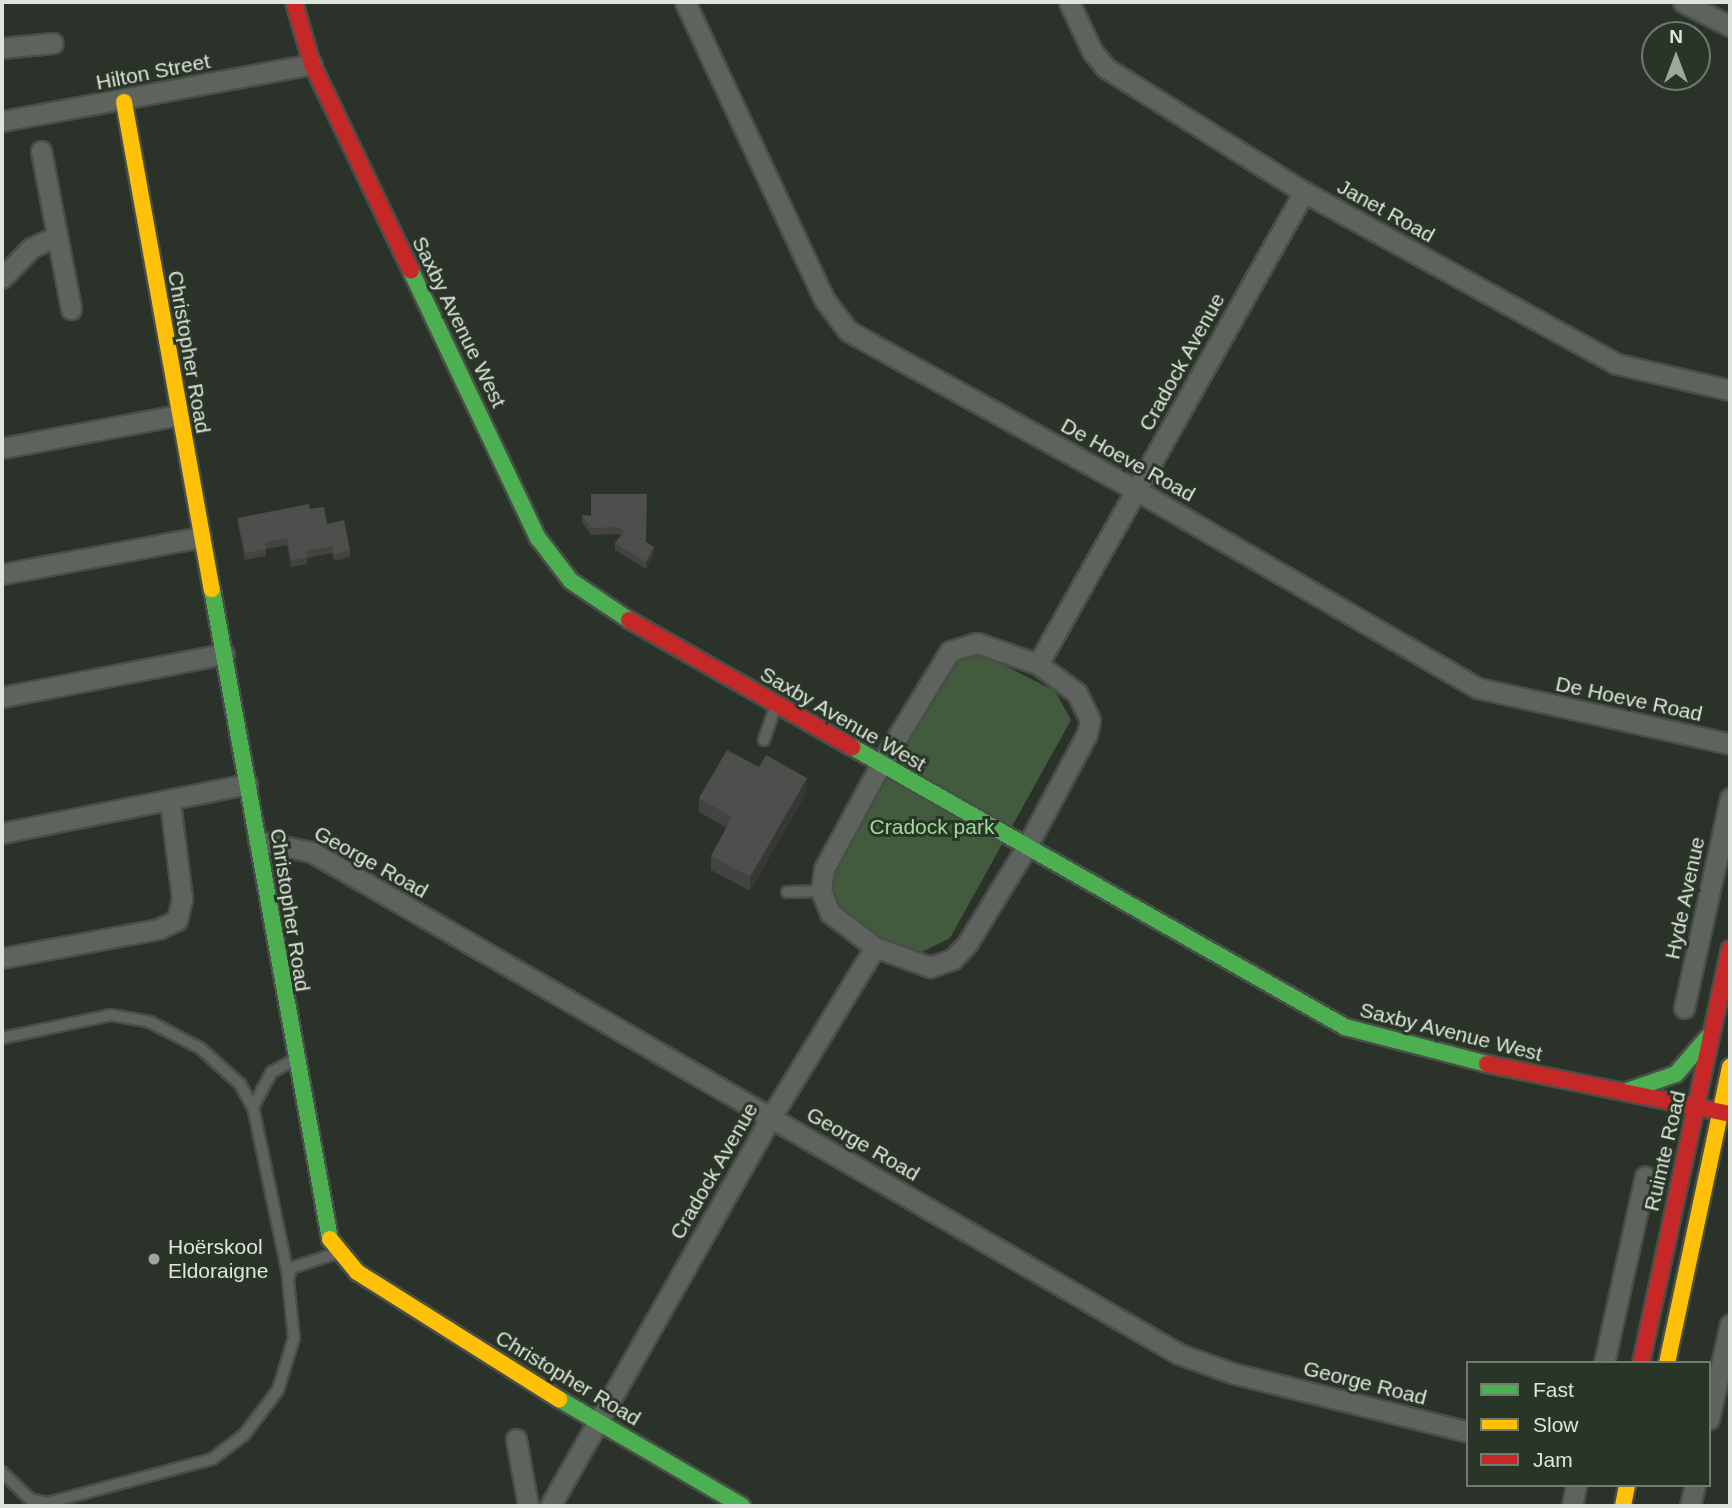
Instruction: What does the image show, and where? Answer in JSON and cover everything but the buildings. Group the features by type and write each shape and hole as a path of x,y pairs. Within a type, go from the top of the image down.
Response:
{"street":[{"name":"Saxby Avenue West","path":"294,2 312,64 538,538 556,565 616,613 1345,1027 1435,1053 1726,1113"},
{"name":"De Hoeve Road","path":"685,2 824,299 848,331 1136,490 1478,688 1730,744"},
{"name":"Janet Road","path":"1069,2 1092,51 1106,68 1304,192 1617,364 1730,390"},
{"path":"1683,2 1730,26"},
{"path":"2,48 53,43"},
{"name":"Hilton Street","path":"2,121 124,102 312,64"},
{"name":"Christopher Road","path":"124,102 178,415 330,1241 357,1272 598,1421 742,1506"},
{"path":"41,151 55,237 71,309"},
{"name":"Cradock Avenue","path":"1038,664 1304,192"},
{"path":"2,278 25,253 55,237"},
{"path":"2,448 178,415"},
{"path":"2,574 201,537"},
{"path":"977,643 1038,664 1077,693 1090,720 1087,734 1027,846 967,944 953,960 930,967 875,947 830,913 821,891 824,869 882,762 950,651 977,643"},
{"path":"2,697 224,654"},
{"path":"2,833 170,802 247,783"},
{"name":"Hyde Avenue","path":"1684,1008 1730,798"},
{"path":"2,958 158,929 177,920 182,898 170,802"},
{"name":"George Road","path":"258,841 312,852 1191,1360 1466,1431"},
{"name":"Cradock Avenue","path":"550,1506 771,1117 875,947"},
{"name":"Ruimte Road","path":"1641,1361 1730,949"},
{"path":"1621,1093 1676,1074 1690,1063 1703,1047 1718,1013"},
{"path":"1667,1361 1726,1113 1730,1067"},
{"path":"1604,1361 1645,1176"},
{"path":"1701,1218 1725,1183"},
{"path":"1711,1410 1730,1324"},
{"path":"516,1439 528,1506"},
{"path":"1572,1506 1576,1487"},
{"path":"1623,1506 1628,1487"},
{"path":"1690,1506 1695,1487"}],"lane":[{"path":"764,740 776,705"},
{"path":"787,892 821,891"},
{"path":"2,1038 92,1017 150,1022 200,1048 240,1084 253,1107 295,1319 288,1360 266,1411 244,1435 212,1459 173,1472 38,1504 2,1472"},
{"path":"253,1107 272,1072 295,1060"},
{"path":"288,1274 299,1263 338,1253"}],"green space":[{"name":"Cradock park","path":"978,652 1055,691 1071,720 950,938 922,952 879,938 844,916 828,890 828,866 947,662"}],"traffic: fast":[{"path":"411,271 538,538 571,581 629,620"},
{"path":"212,589 330,1239"},
{"path":"852,747 1345,1027 1487,1064"},
{"path":"1624,1092 1676,1074 1707,1038"},
{"path":"559,1399 742,1506"}],"traffic: slow":[{"path":"124,102 212,589"},
{"path":"1667,1361 1730,1067"},
{"path":"330,1239 357,1272 559,1399"},
{"path":"1623,1506 1627,1487"}],"traffic: jam":[{"path":"294,2 312,64 411,271"},
{"path":"629,620 852,747"},
{"path":"1641,1361 1730,949"},
{"path":"1487,1064 1730,1114"}],"place":[{"name":"Hoërskool Eldoraigne","path":"154,1259"}]}
